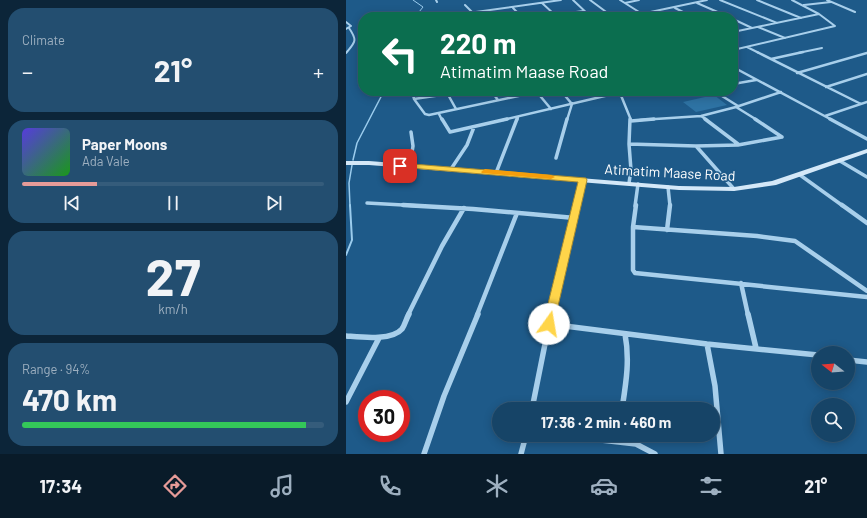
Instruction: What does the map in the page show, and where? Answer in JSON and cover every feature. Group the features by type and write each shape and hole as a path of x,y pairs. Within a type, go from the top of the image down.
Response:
{"main road":[{"name":"Atimatim Maase Road","path":"346,163 368,163 452,169 668,187 734,189 774,183 840,161 867,150"}],"street":[{"path":"525,0 531,5"},
{"path":"481,12 561,0"},
{"path":"573,0 583,11"},
{"path":"590,0 606,12"},
{"path":"620,0 638,12"},
{"path":"625,2 639,0"},
{"path":"652,12 707,0"},
{"path":"720,0 778,23"},
{"path":"757,0 801,18"},
{"path":"738,49 835,26 819,14 792,0"},
{"path":"827,0 855,12"},
{"path":"804,5 831,2"},
{"path":"542,3 552,12"},
{"path":"697,3 718,12"},
{"path":"465,5 472,12"},
{"path":"513,8 517,12"},
{"path":"675,8 683,12"},
{"path":"576,12 583,11"},
{"path":"738,31 819,14"},
{"path":"738,21 752,28"},
{"path":"346,22 351,26 350,28 355,36 355,42 346,53"},
{"path":"758,27 785,38"},
{"path":"346,30 350,28"},
{"path":"746,47 861,104"},
{"path":"770,59 822,48"},
{"path":"797,73 867,53"},
{"path":"738,70 867,139"},
{"path":"826,87 867,74"},
{"path":"738,83 757,80"},
{"path":"631,121 701,116 781,92"},
{"path":"413,96 425,114 439,114 518,96"},
{"path":"414,99 428,96"},
{"path":"449,96 456,109"},
{"path":"495,96 498,100"},
{"path":"540,96 551,109"},
{"path":"565,96 572,104"},
{"path":"439,114 450,132 608,96"},
{"path":"621,96 631,121 629,144 631,170 629,183"},
{"path":"629,144 696,146 738,145 782,137 722,96"},
{"path":"825,116 867,102"},
{"path":"556,158 572,104"},
{"path":"701,116 738,145"},
{"path":"496,173 518,117"},
{"path":"452,169 467,145 474,127"},
{"path":"410,166 413,146 411,132"},
{"path":"696,146 734,189"},
{"path":"840,161 867,177"},
{"path":"800,175 867,223"},
{"path":"533,402 549,324 583,180"},
{"path":"638,184 633,227 633,270 635,273 867,297"},
{"path":"667,230 670,202 668,187"},
{"path":"367,203 464,208 575,218"},
{"path":"346,336 380,338 391,336 402,330 442,246 464,208"},
{"path":"424,454 444,396 517,213"},
{"path":"633,227 757,236 795,241 867,291"},
{"path":"741,283 756,348"},
{"path":"549,324 707,344 811,354"},
{"path":"623,402 628,370 628,351 625,334"},
{"path":"346,402 380,338"},
{"path":"707,344 715,386 721,454"},
{"path":"855,361 867,362"},
{"path":"521,454 524,442"},
{"path":"619,442 636,444 655,454"}],"shaded area":[{"path":"715,96 727,105 696,112 683,102"}],"waterway":[{"path":"413,0 423,7 419,12"},
{"path":"353,160 357,143 381,96"},
{"path":"350,206 349,183 352,165"},
{"path":"346,255 352,240 350,205"}],"slow traffic":[{"path":"485,172 551,177"}],"route":[{"path":"400,166 583,180 549,324"}]}
